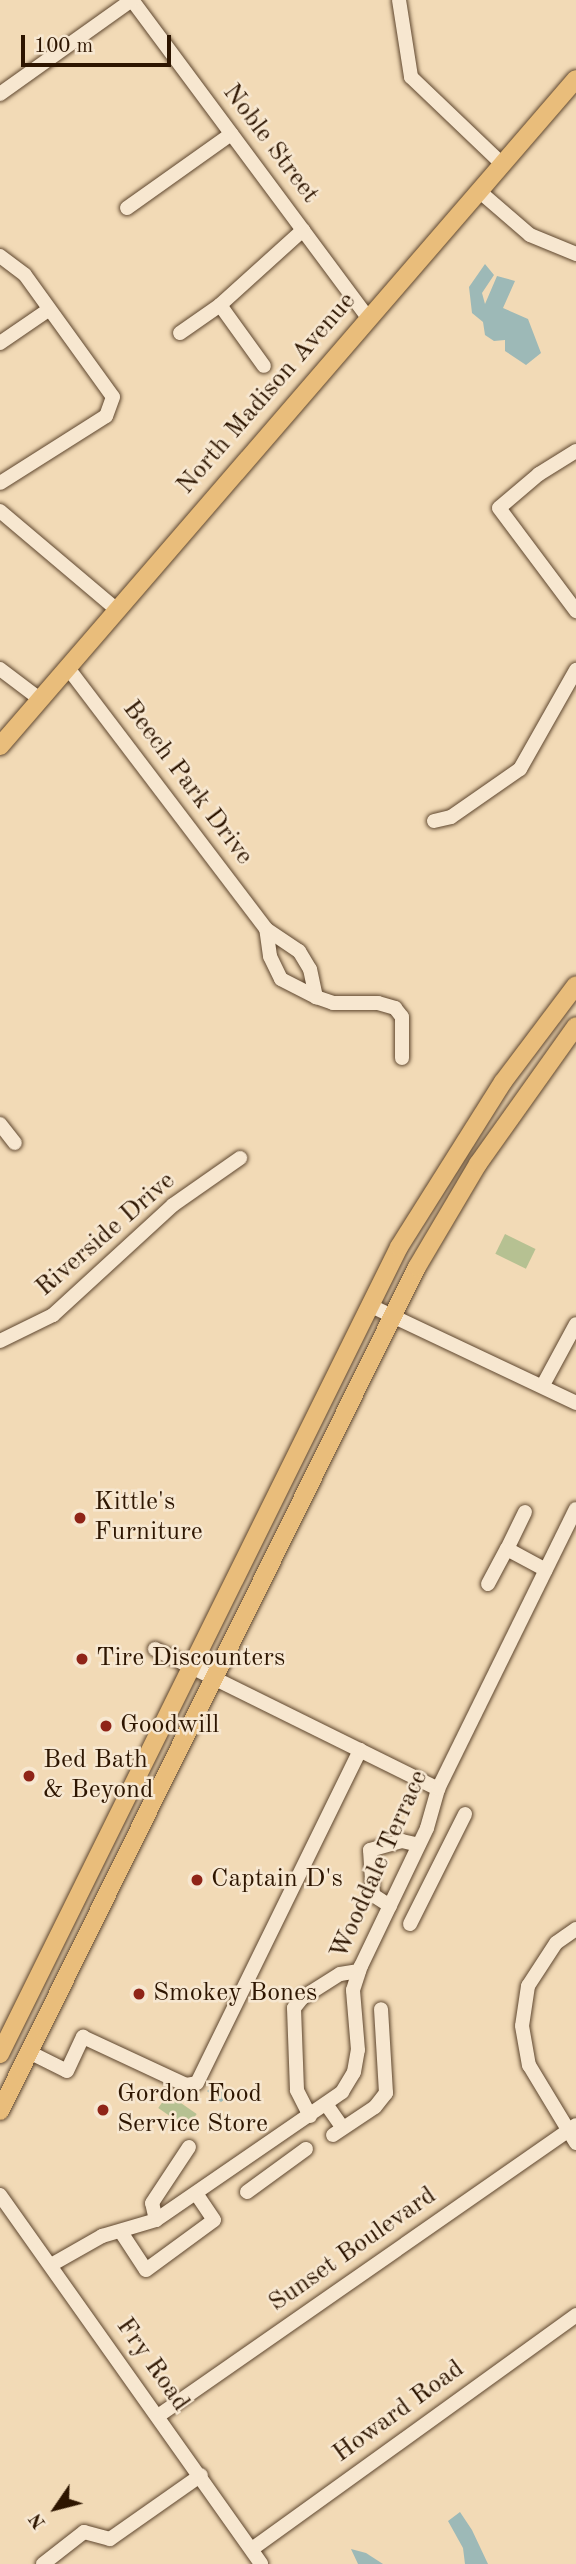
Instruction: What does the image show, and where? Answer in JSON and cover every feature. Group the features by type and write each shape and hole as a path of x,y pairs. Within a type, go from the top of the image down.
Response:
{"main road":[{"name":"North Madison Avenue","path":"0,746 576,79"},
{"path":"0,2054 369,1305 460,1145 503,1082 576,985"},
{"path":"0,2111 393,1316 488,1150 576,1026"}],"street":[{"path":"0,94 132,0"},
{"name":"Noble Street","path":"132,0 368,318"},
{"path":"399,0 411,77 502,164"},
{"path":"127,208 231,134"},
{"path":"479,191 530,235 576,254"},
{"path":"180,333 220,306 303,230"},
{"path":"0,256 24,275 113,397 106,416 0,483"},
{"path":"220,306 264,366"},
{"path":"0,343 48,310"},
{"path":"576,451 539,474 499,508 576,611"},
{"path":"0,510 117,610"},
{"name":"Beech Park Drive","path":"68,668 266,929 299,951 310,969 316,998"},
{"path":"0,669 41,700"},
{"path":"434,821 451,817 520,769 576,670"},
{"name":"Beech Park Drive","path":"266,929 270,956 281,978 316,998 333,1003 378,1003 395,1008 402,1017 401,1058"},
{"path":"0,1124 15,1143"},
{"name":"Riverside Drive","path":"0,1341 52,1315 173,1205 240,1158"},
{"path":"369,1305 543,1385 576,1403"},
{"path":"543,1385 576,1324"},
{"name":"Wooddale Terrace","path":"51,2265 102,2236 156,2220 310,2116 326,2104 354,2072 358,2050 353,1990 359,1971 419,1846 438,1789 576,1509"},
{"path":"488,1584 525,1512"},
{"path":"507,1549 546,1570"},
{"path":"155,1649 438,1789"},
{"path":"29,2052 67,2071 83,2038 186,2085 197,2083 360,1750"},
{"path":"411,1924 465,1814"},
{"path":"390,1906 373,1895 370,1850 402,1841 443,1858"},
{"path":"573,2133 529,2066 522,2026 528,1986 556,1943 576,1929"},
{"path":"310,2116 297,2090 294,2008 302,1998 340,1974 359,1971"},
{"path":"326,2104 338,2132 375,2107 386,2093 381,2010"},
{"name":"Sunset Boulevard","path":"158,2416 573,2133"},
{"path":"156,2220 152,2203 189,2147"},
{"path":"262,2148 276,2170"},
{"path":"247,2192 306,2149"},
{"path":"121,2232 146,2270 214,2220 196,2193"},
{"name":"Fry Road","path":"0,2196 201,2475 261,2564"},
{"name":"Howard Road","path":"252,2550 576,2315"},
{"path":"43,2564 84,2532 110,2539 201,2475"}],"green space":[{"path":"505,1234 536,1249 526,1269 495,1254"},
{"path":"168,2094 197,2114 187,2128 158,2108"}],"water":[{"path":"485,264 494,275 482,293 485,304 497,276 515,281 503,308 528,319 541,353 526,365 505,351 505,340 494,341 485,335 483,322 472,313 469,287"},
{"path":"218,2083 228,2097 221,2102 207,2091"},
{"path":"460,2512 488,2564 465,2564 463,2548 448,2521"},
{"path":"351,2549 366,2553 383,2564 358,2564"}],"place":[{"name":"Kittle's Furniture","path":"80,1518"},
{"name":"Tire Discounters","path":"82,1659"},
{"name":"Goodwill","path":"106,1726"},
{"name":"Bed Bath & Beyond","path":"29,1776"},
{"name":"Captain D's","path":"197,1880"},
{"name":"Smokey Bones","path":"139,1994"},
{"name":"Gordon Food Service Store","path":"103,2110"}]}
